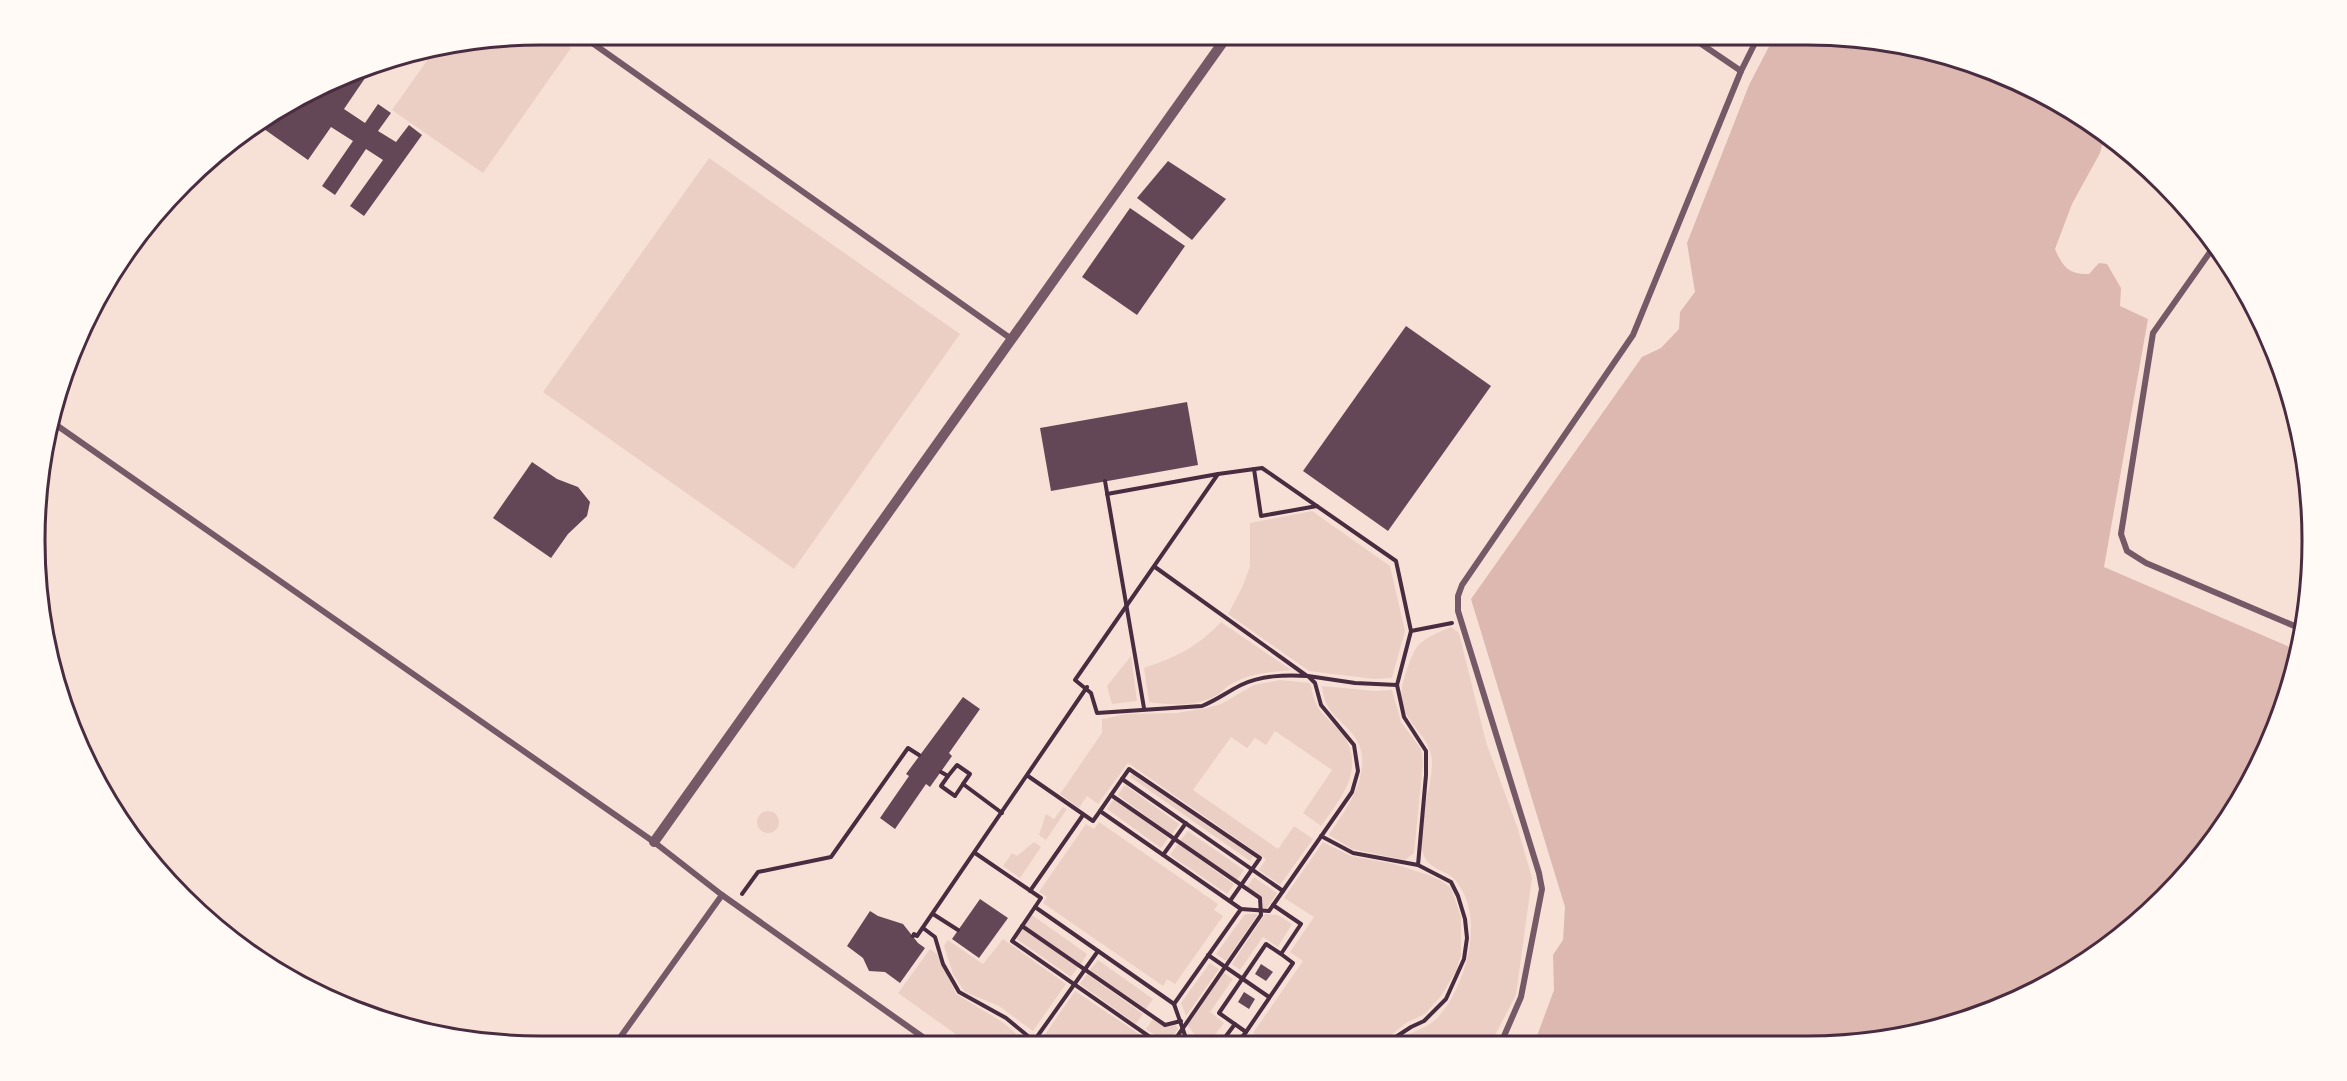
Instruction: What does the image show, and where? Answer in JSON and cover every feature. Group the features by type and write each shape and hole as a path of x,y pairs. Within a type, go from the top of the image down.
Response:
{"street":[{"path":"596,45 1010,338"},
{"path":"654,842 1220,45"},
{"path":"1704,45 1741,71"},
{"path":"1504,1036 1521,997 1542,889 1458,611 1458,596 1462,585 1633,335 1754,45"},
{"path":"2210,253 2153,333 2121,534 2127,551 2146,563 2294,626"},
{"path":"59,427 654,842 722,895 921,1036"},
{"path":"621,1036 722,895"}],"path":[{"path":"1107,494 1262,468 1395,561 1411,631 1396,685 1404,717 1426,751 1418,866"},
{"path":"1254,469 1261,516 1317,506"},
{"path":"1218,474 1075,680 1087,687 1095,701 1097,713 1144,708 1175,709 1202,706 1219,700 1232,690 1252,681 1273,676 1307,676 1356,683 1396,685"},
{"path":"1105,481 1144,708"},
{"path":"1100,811 1241,909 1269,911 1352,792 1358,771 1358,759 1354,745 1321,705 1315,683 1155,567"},
{"path":"1411,631 1461,621"},
{"path":"913,936 914,934 917,936 933,914 1087,687"},
{"path":"735,904 758,872 831,857 908,748 919,755"},
{"path":"957,765 970,774 963,784 955,796 941,786 957,765"},
{"path":"1028,776 1093,821 1130,769 1260,858 1230,901"},
{"path":"941,772 948,776"},
{"path":"1122,779 1283,891"},
{"path":"963,784 1002,813"},
{"path":"1111,795 1260,898 1262,915 1178,1036"},
{"path":"1030,891 1083,815"},
{"path":"1163,855 1186,823"},
{"path":"1321,836 1353,853 1418,866 1451,882 1458,896 1465,919 1467,938 1464,959 1446,999 1424,1021 1397,1036"},
{"path":"975,853 1041,898 1012,941 1149,1036"},
{"path":"1273,905 1301,924 1281,954"},
{"path":"1035,907 1174,1004 1185,1036"},
{"path":"1174,1004 1241,909"},
{"path":"933,914 958,930"},
{"path":"1022,926 1165,1025 1181,1021"},
{"path":"923,928 935,937 944,964 959,992 1006,1018 1027,1036"},
{"path":"1243,1036 1246,1032 1270,998 1293,963 1266,944 1219,1013 1246,1032"},
{"path":"1040,1036 1098,951"},
{"path":"1208,955 1270,998"},
{"path":"1226,1036 1235,1024"}],"shaded area":[{"path":"567,45 571,48 483,173 392,110 428,58 476,49 508,46"},
{"path":"1770,45 1871,49 1935,62 1996,83 2054,111 2103,143 2100,153 2072,204 2055,249 2064,265 2076,273 2089,274 2099,263 2107,264 2121,288 2120,306 2148,319 2104,567 2290,647 2285,669 2276,700 2251,760 2236,788 2200,842 2157,891 2108,934 2054,970 2026,985 1966,1010 1871,1032 1807,1036 1537,1036 1554,990 1553,955 1563,940 1565,907 1471,599 1642,357 1661,348 1679,329 1680,312 1695,292 1687,243 1749,85"},
{"path":"709,158 960,334 794,569 543,392"},
{"path":"1312,511 1390,566 1405,631 1392,678 1374,679 1309,671 1228,614 1242,588 1250,566 1250,523"},
{"path":"1221,622 1291,670 1258,674 1242,679 1215,696 1190,704 1149,702 1144,668 1186,650"},
{"path":"1451,627 1459,633 1486,742 1518,829 1532,878 1516,995 1495,1036 1406,1036 1429,1025 1448,1004 1463,974 1470,939 1471,922 1463,892 1454,879 1433,867 1424,856 1421,833 1431,772 1431,754 1402,703 1405,675 1413,654 1419,644"},
{"path":"1131,656 1137,701 1112,704 1107,686"},
{"path":"1280,680 1310,683 1317,706 1345,737 1351,753 1351,775 1347,786 1321,826 1303,813 1332,770 1275,731 1266,745 1255,738 1247,748 1231,737 1193,790 1278,849 1294,826 1313,839 1280,885 1259,870 1266,859 1128,763 1098,804 1087,796 1079,808 1060,794 1102,733 1102,719 1127,714 1176,713 1207,708 1221,704 1254,685"},
{"path":"1322,686 1375,691 1392,690 1401,722 1421,749 1423,763 1414,853 1405,860 1352,849 1329,835 1345,811 1358,784 1362,771 1362,757 1358,744 1350,731 1328,707"},
{"path":"1133,773 1253,856 1250,861 1130,777"},
{"path":"1125,785 1179,824 1172,835 1118,795"},
{"path":"1114,799 1168,838 1161,848 1107,809"},
{"path":"1063,807 1067,809 1046,840 1039,835 1046,814 1054,819"},
{"path":"768,811 776,814 779,822 776,830 768,833 760,830 757,822 760,814"},
{"path":"1099,822 1218,904 1214,910 1223,916 1175,984 1167,979 1163,986 1043,903 1047,897 1039,892 1086,824 1094,829"},
{"path":"1188,831 1244,870 1237,880 1180,841"},
{"path":"1034,842 1041,847 1020,878 1003,866 1012,853 1017,856"},
{"path":"1323,842 1351,856 1394,864 1429,875 1451,888 1461,917 1461,955 1456,971 1441,996 1425,1014 1406,1023 1390,1036 1257,1036 1253,1033 1303,961 1290,952 1314,917 1284,898"},
{"path":"1178,844 1234,884 1227,894 1170,855"},
{"path":"1254,877 1277,893 1267,908 1263,908 1262,897 1247,887"},
{"path":"1245,914 1258,914 1226,961 1216,954"},
{"path":"1265,914 1278,915 1292,924 1278,947 1263,937 1240,970 1232,964"},
{"path":"1032,915 1087,954 1081,964 1024,925"},
{"path":"1022,928 1078,967 1071,977 1015,938"},
{"path":"1003,939 1066,984 1033,1031 999,1006 965,992 953,974 944,946 948,940 983,964"},
{"path":"930,949 937,954 956,994 1004,1023 1018,1036 958,1036 898,993"},
{"path":"1098,960 1153,999 1146,1009 1090,970"},
{"path":"1210,963 1219,969 1186,1016 1181,1003"},
{"path":"1224,973 1233,979 1210,1012 1224,1023 1214,1036 1197,1036 1187,1024"},
{"path":"1087,974 1143,1014 1136,1024 1080,984"},
{"path":"1075,991 1142,1036 1044,1036"},
{"path":"1153,1019 1165,1027 1176,1025 1178,1029 1173,1036 1156,1036 1146,1029"}],"building":[{"path":"366,77 344,109 365,123 378,104 391,113 378,131 396,142 409,125 422,135 364,216 350,206 383,160 366,149 335,195 322,186 353,141 331,127 308,160 264,129 321,96"},
{"path":"1168,161 1226,199 1192,240 1137,198"},
{"path":"1130,208 1185,246 1137,315 1082,277"},
{"path":"1406,326 1491,386 1388,531 1303,471"},
{"path":"1187,402 1198,465 1051,491 1040,428"},
{"path":"532,462 557,479 578,487 590,502 587,516 568,534 551,558 493,518"},
{"path":"963,697 980,709 949,753 952,756 930,787 926,784 895,829 880,818 909,776 906,774"},
{"path":"980,899 1008,918 979,958 952,939"},
{"path":"870,911 903,924 925,948 900,983 885,972 869,971 863,958 847,946"},
{"path":"1261,964 1273,972 1266,981 1255,974"},
{"path":"1244,992 1255,999 1249,1009 1238,1002"}]}
